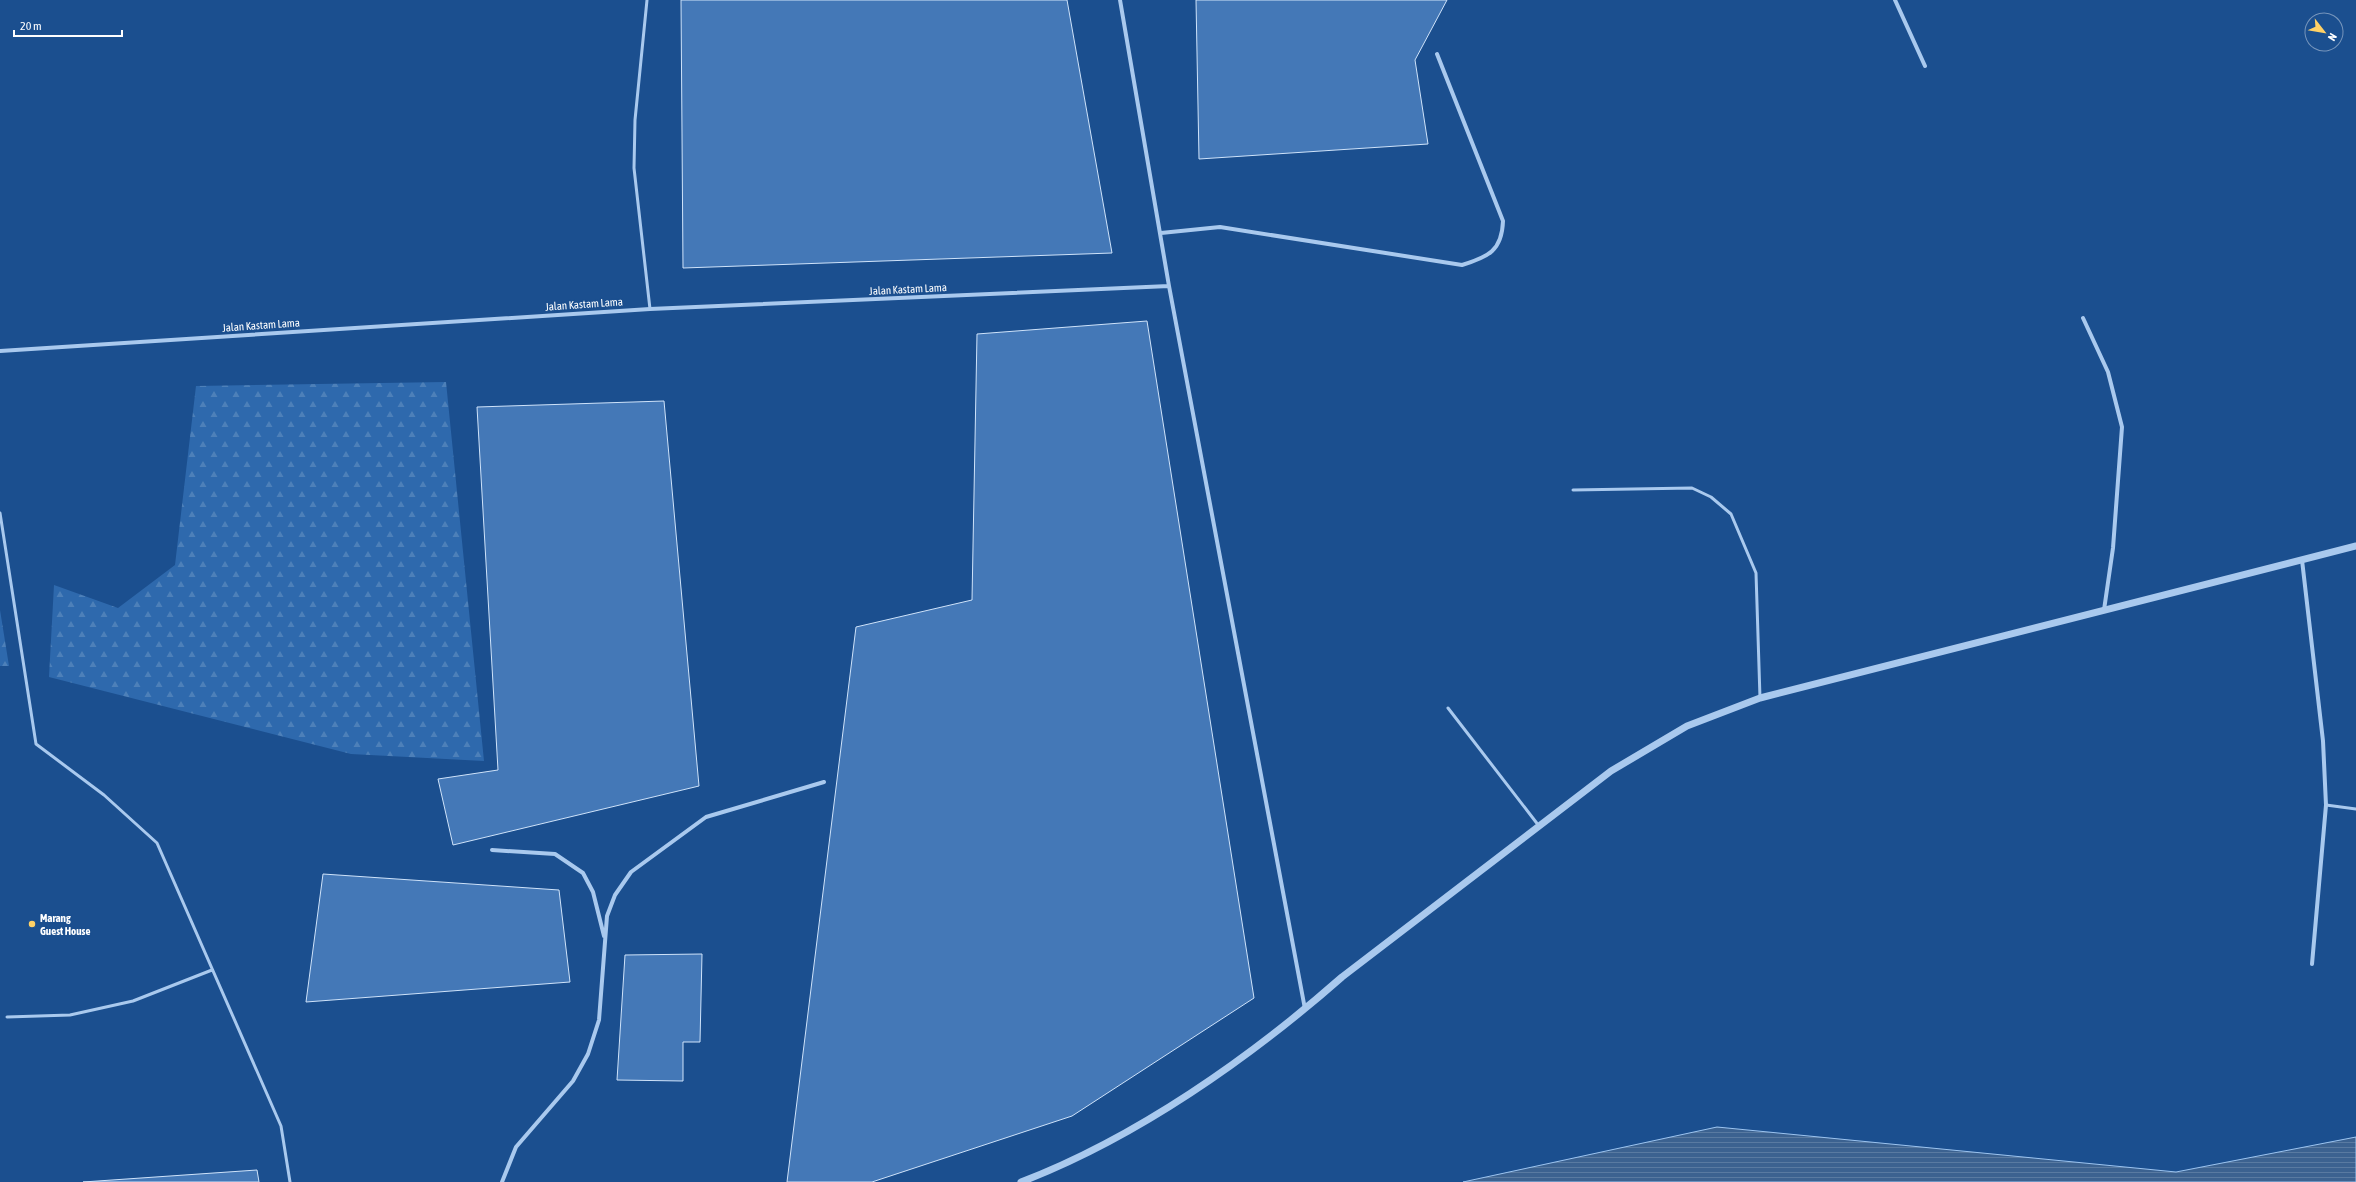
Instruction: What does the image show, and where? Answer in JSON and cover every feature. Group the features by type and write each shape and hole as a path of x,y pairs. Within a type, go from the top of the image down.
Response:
{"street":[{"path":"1120,0 1169,286 1305,1010"},
{"path":"1895,0 1925,66"},
{"path":"1161,233 1220,227 1462,265 1481,259 1495,249 1502,233 1503,221 1437,54"},
{"name":"Jalan Kastam Lama","path":"0,351 650,309 1169,286"},
{"path":"2083,318 2108,372 2122,427 2113,548 2104,610"},
{"path":"1021,1182 1042,1174 1136,1126 1244,1058 1305,1010 1348,972 1610,771 1681,730 1760,698 2356,546"},
{"path":"2302,560 2323,741 2326,805 2312,964"},
{"path":"502,1182 516,1147 573,1081 588,1054 599,1020 607,916 615,895 631,872 706,817 824,782"},
{"path":"492,850 555,854 583,873 593,892 605,940"}],"lane":[{"path":"647,0 635,120 634,168 650,309"},
{"path":"1573,490 1692,488 1711,497 1731,514 1756,573 1760,698"},
{"path":"0,513 36,744 104,795 157,843 280,1126 290,1182"},
{"path":"1448,708 1539,826"},
{"path":"2326,805 2356,809"},
{"path":"7,1017 70,1016 133,1000 212,970"}],"green space":[{"path":"446,382 484,761 351,754 49,677 54,585 118,608 175,565 196,386"},
{"path":"0,610 9,666 0,666"}],"shaded area":[{"path":"1717,1127 2176,1172 2356,1137 2356,1182 1463,1182"}],"building":[{"path":"681,0 1067,0 1112,253 683,268"},
{"path":"1196,0 1447,0 1415,60 1428,144 1199,159"},
{"path":"1147,321 1254,998 1072,1116 872,1182 787,1182 856,627 972,600 977,334"},
{"path":"664,401 699,786 453,845 438,779 498,770 477,407"},
{"path":"323,874 559,890 570,982 306,1002"},
{"path":"702,954 700,1042 683,1042 683,1081 617,1080 625,955"},
{"path":"257,1170 259,1182 83,1182"}],"place":[{"name":"Marang Guest House","path":"32,924"}]}
